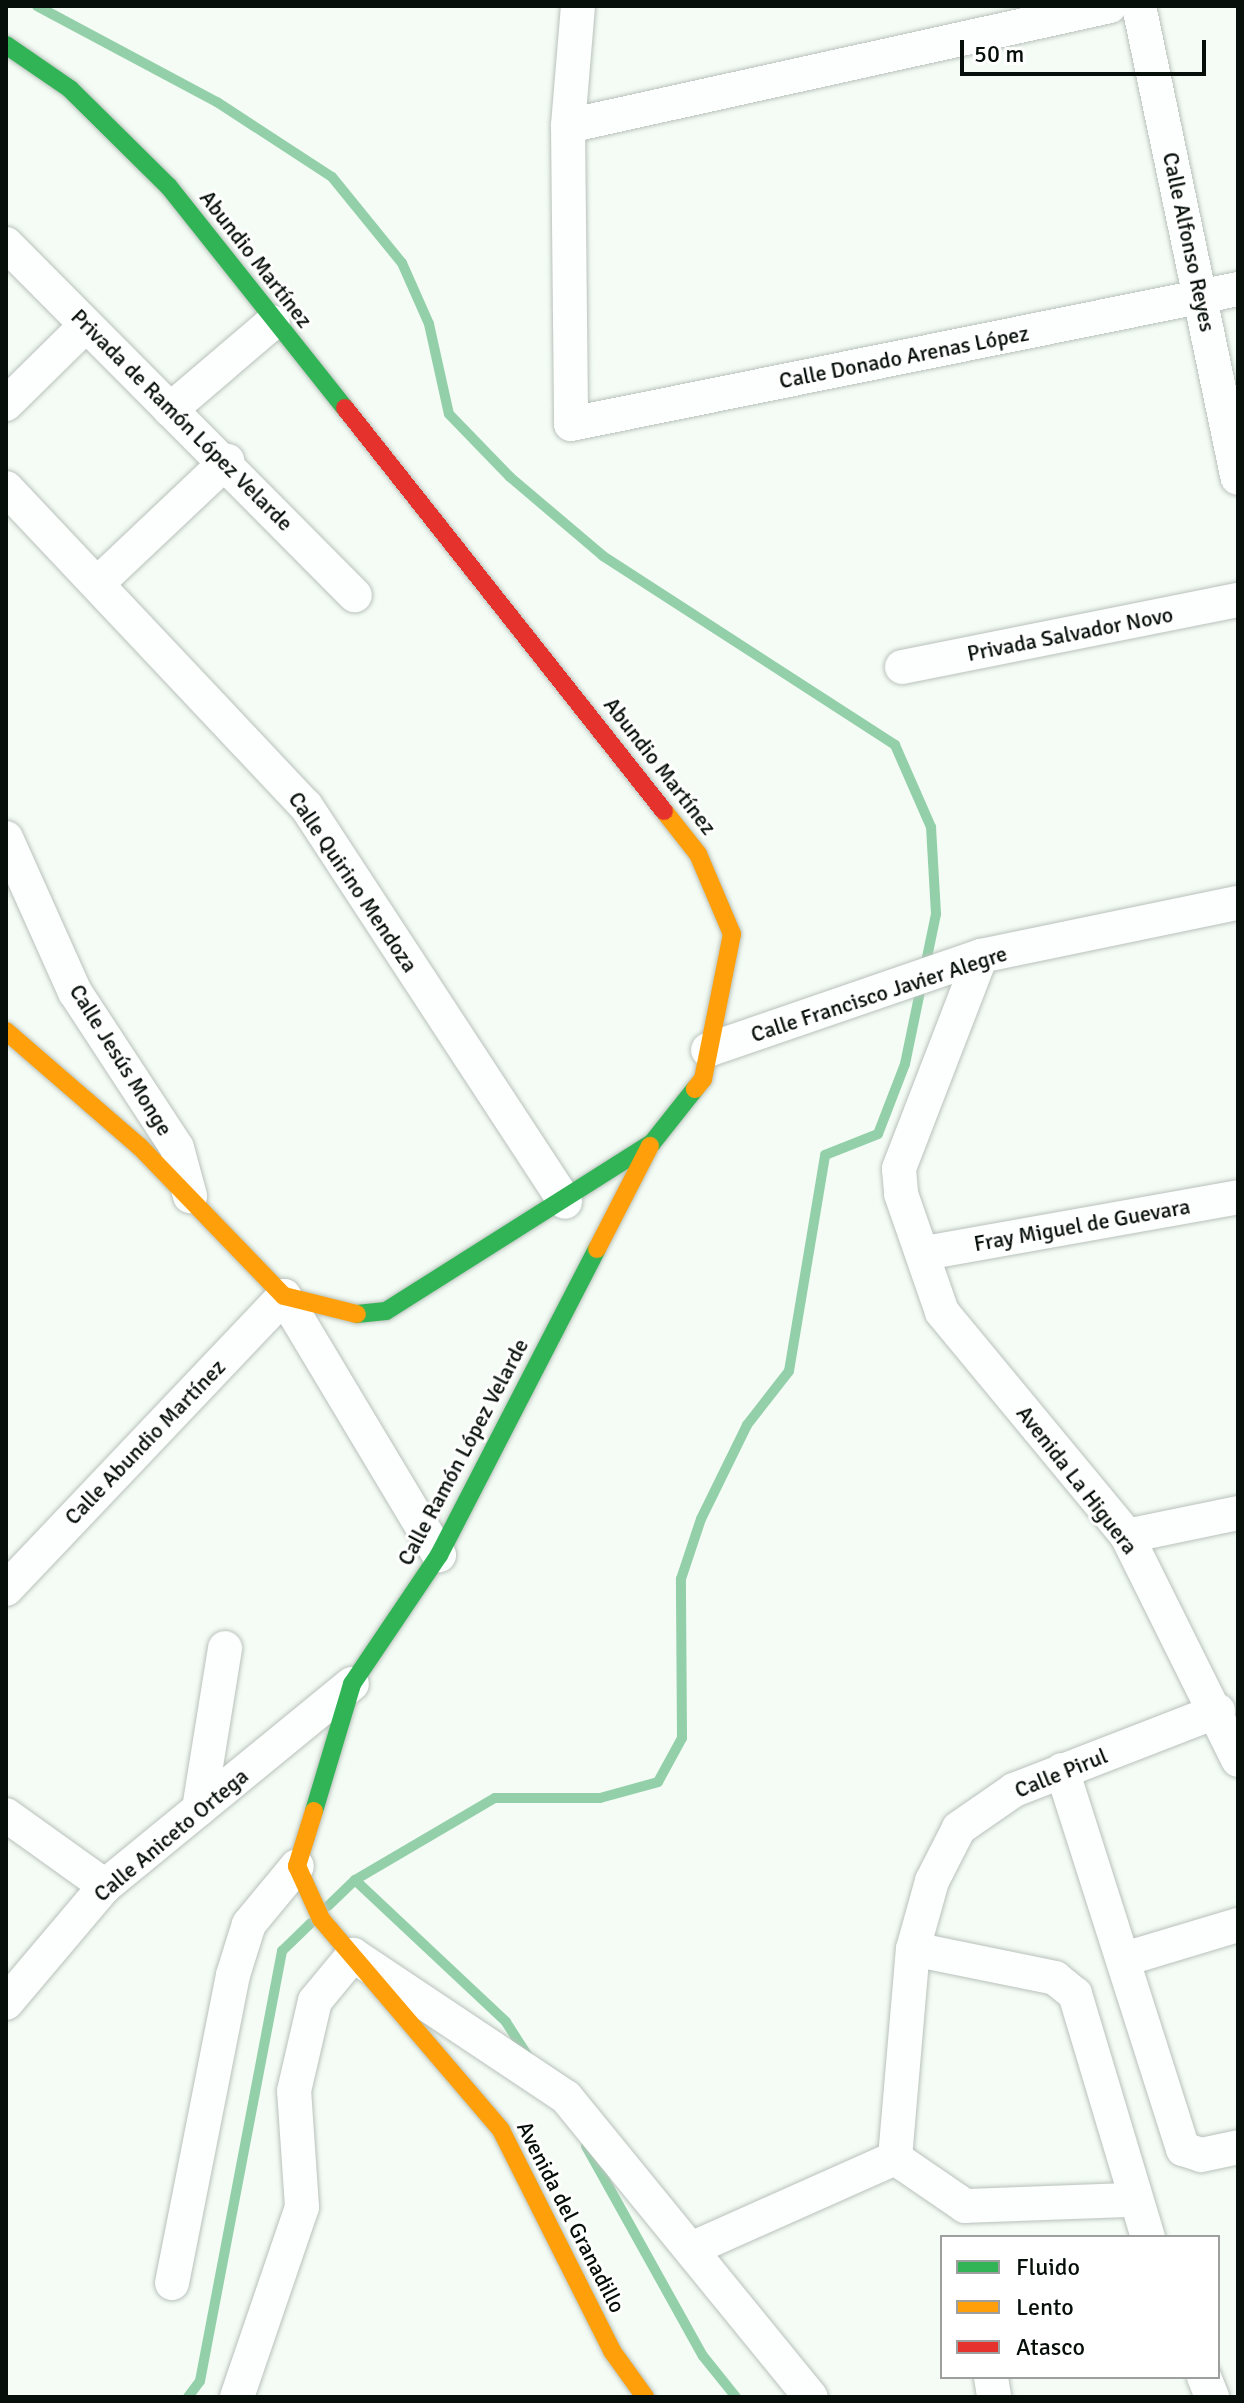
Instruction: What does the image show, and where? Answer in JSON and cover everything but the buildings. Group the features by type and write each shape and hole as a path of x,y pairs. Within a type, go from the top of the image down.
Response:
{"street":[{"path":"578,6 568,126 1110,6"},
{"name":"Calle Alfonso Reyes","path":"1139,6 1238,478"},
{"name":"Abundio Martínez","path":"6,45 70,89 169,187 273,322 698,854 732,934 703,1079 652,1143 565,1202 386,1311 344,1316 284,1296 190,1196 6,1031"},
{"name":"Calle Donado Arenas López","path":"568,126 571,424 1238,289"},
{"name":"Privada de Ramón López Velarde","path":"7,245 170,410 227,461 355,595"},
{"path":"170,410 273,322"},
{"path":"6,404 85,326"},
{"path":"98,583 227,461"},
{"name":"Calle Quirino Mendoza","path":"6,488 306,806 565,1202"},
{"name":"Privada Salvador Novo","path":"902,667 1238,600"},
{"name":"Calle Jesús Monge","path":"6,838 75,992 177,1148 190,1196"},
{"name":"Calle Francisco Javier Alegre","path":"708,1050 974,959 1238,903"},
{"name":"Avenida La Higuera","path":"974,959 899,1169 942,1312 1127,1536 1218,1711 1238,1760"},
{"name":"Calle Ramón López Velarde","path":"299,1874 352,1684 439,1555 652,1143"},
{"name":"Fray Miguel de Guevara","path":"925,1253 1238,1197"},
{"path":"284,1296 439,1555"},
{"name":"Calle Abundio Martínez","path":"6,1589 284,1296"},
{"path":"1127,1536 1238,1513"},
{"path":"199,1809 225,1648"},
{"name":"Calle Aniceto Ortega","path":"6,2003 105,1886 352,1684"},
{"name":"Calle Pirul","path":"895,2158 913,1949 932,1881 959,1828 1014,1790 1218,1711"},
{"path":"1057,1772 1128,1958 1173,2126 1183,2149 1201,2155 1238,2147"},
{"path":"6,1815 105,1886"},
{"path":"172,2283 233,1975 249,1924 299,1874"},
{"name":"Avenida del Granadillo","path":"299,1874 321,1919 501,2130 612,2351 645,2397"},
{"path":"1128,1958 1238,1925"},
{"path":"913,1949 1055,1978 1075,1994 1131,2200 1147,2235"},
{"path":"237,2397 302,2207 294,2091 315,2001 353,1955 566,2097 811,2397"},
{"path":"691,2249 895,2158 967,2222 1131,2200"}],"waterway":[{"path":"37,6 217,102 332,177 402,263 429,324 449,414 510,477 603,556 895,745 931,827 936,914 925,967"},
{"path":"328,1906 355,1880 495,1798 600,1798 658,1782 682,1738 681,1579 701,1519 747,1425 789,1371 825,1155 878,1134 905,1064 922,982"},
{"path":"355,1880 506,2022 529,2058"},
{"path":"188,2397 200,2381 282,1951 311,1923"},
{"path":"586,2146 703,2356 736,2397"}],"traffic: fast":[{"path":"6,45 70,89 169,187 345,408"},
{"path":"357,1314 386,1311 652,1143 695,1089"},
{"path":"314,1811 352,1684 439,1555 597,1249"}],"traffic: slow":[{"path":"664,811 698,854 732,934 703,1079 695,1089"},
{"path":"6,1031 140,1147 284,1296 357,1314"},
{"path":"597,1249 650,1146"},
{"path":"314,1811 297,1866 321,1919 501,2130 612,2351 645,2397"}],"traffic: jam":[{"path":"345,408 664,811"}]}
